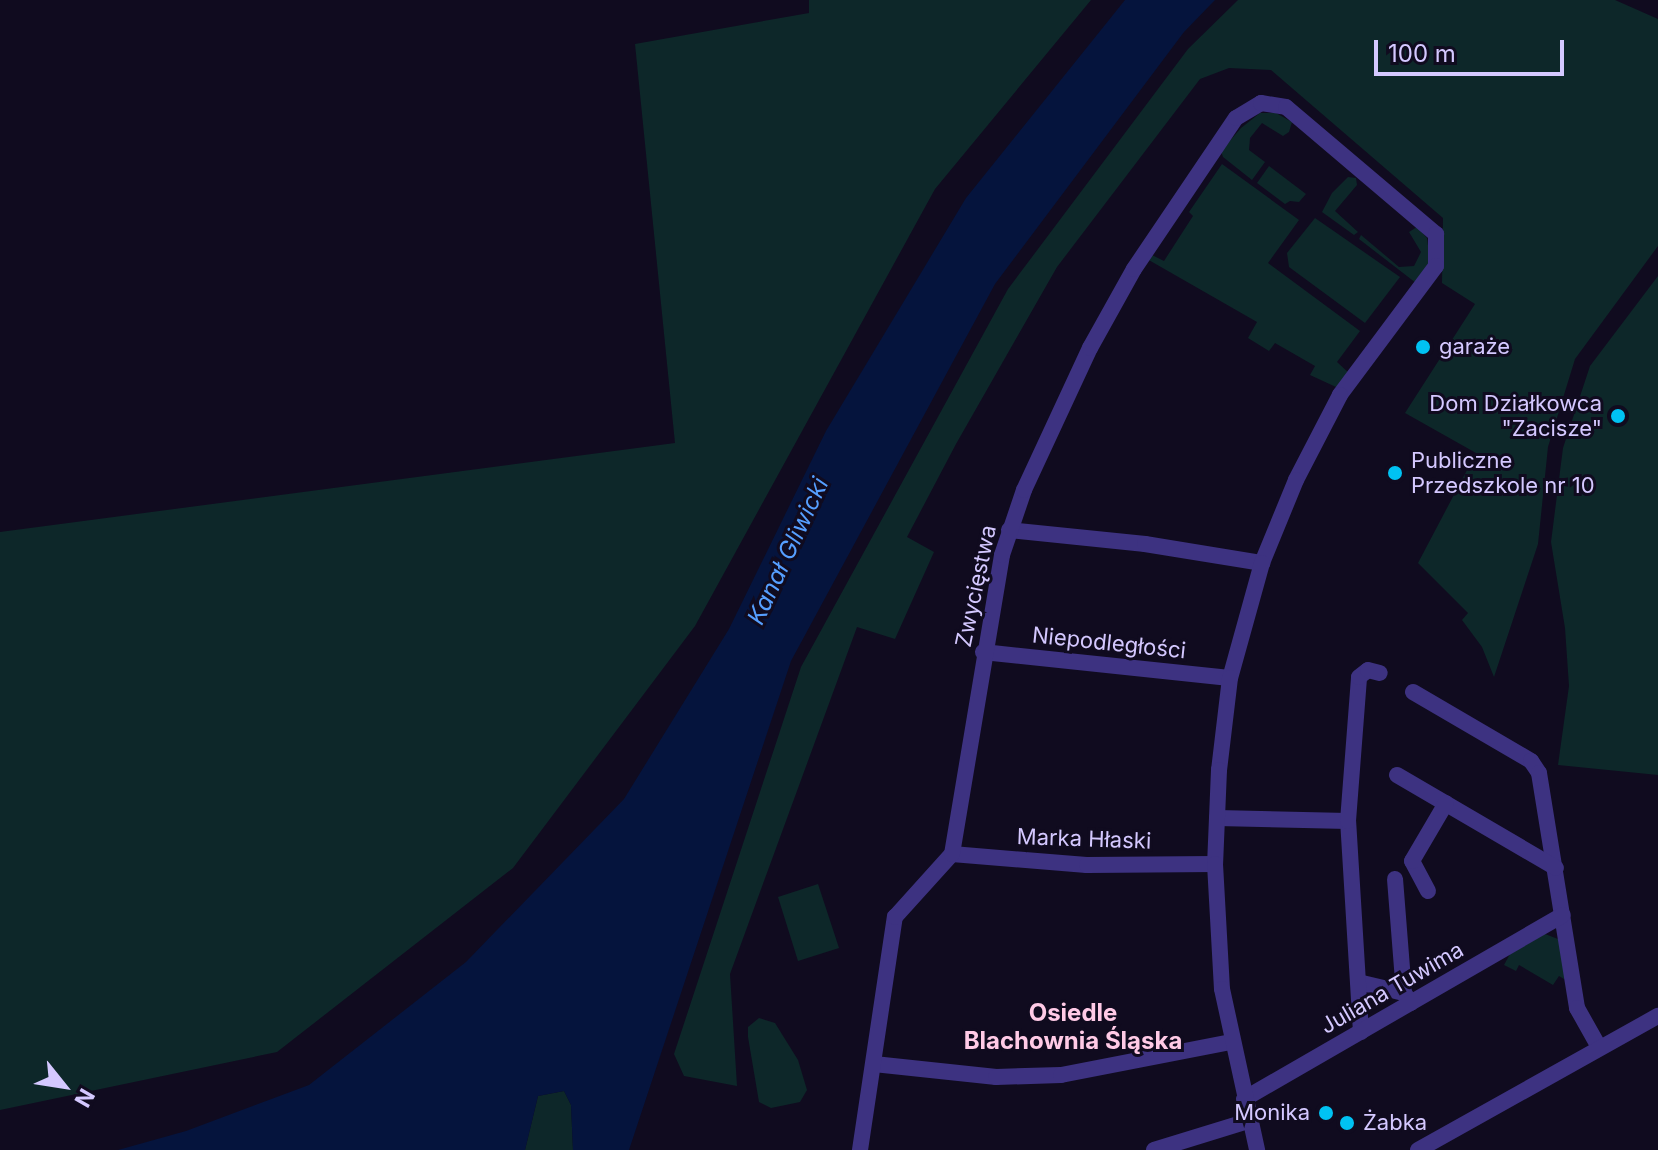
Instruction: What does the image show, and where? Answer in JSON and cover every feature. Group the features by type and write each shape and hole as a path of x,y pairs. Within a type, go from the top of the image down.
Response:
{"street":[{"name":"Zwycięstwa","path":"952,854 983,652 1009,530 1060,410 1134,269 1236,118 1261,103 1286,107 1436,234 1436,266 1340,395 1296,480 1262,563"},
{"path":"1009,530 1145,544 1262,563 1230,678 1215,864 1222,989 1248,1121 1257,1150"},
{"name":"Niepodległości","path":"983,652 1230,678"},
{"path":"1361,1032 1348,821 1359,677 1368,670 1380,673"},
{"path":"1413,692 1531,761 1539,773 1577,1008 1599,1047"},
{"path":"1397,775 1556,868"},
{"path":"1428,891 1412,861 1446,803"},
{"path":"1217,818 1348,821"},
{"path":"860,1150 895,917 952,854"},
{"name":"Marka Hłaski","path":"952,854 1087,865 1215,864"},
{"path":"1358,982 1408,998 1406,942 1395,879"},
{"name":"Juliana Tuwima","path":"1244,1099 1361,1032 1408,998 1563,915"},
{"path":"1418,1150 1658,1016"},
{"path":"874,1064 996,1077 1061,1075 1231,1042"},
{"path":"1154,1150 1248,1121"}],"green space":[{"path":"809,0 1091,0 935,189 695,626 513,868 277,1052 0,1110 0,532 675,443 635,44 809,13"},
{"path":"1238,0 1615,0 1658,19 1658,246 1575,359 1548,447 1538,544 1494,677 1482,647 1462,620 1468,613 1418,563 1476,453 1405,413 1475,304 1442,283 1443,218 1271,70 1229,68 1200,79 1057,267 956,444 907,537 934,552 895,639 857,627 730,974 737,1086 684,1076 674,1054 801,667 1008,289 1188,49"},
{"path":"1260,113 1276,113 1292,122 1289,132 1283,136 1262,123 1250,138 1249,150 1265,162 1252,180 1223,157 1221,151 1241,128"},
{"path":"1222,164 1299,220 1268,263 1360,331 1337,362 1350,374 1336,387 1310,375 1315,366 1275,343 1269,351 1248,338 1257,322 1147,259 1152,255 1164,261 1193,216 1189,212"},
{"path":"1269,166 1306,194 1299,202 1285,204 1257,183"},
{"path":"1348,177 1356,178 1357,185 1335,211 1358,232 1354,235 1322,212 1332,193"},
{"path":"1315,218 1400,277 1365,323 1289,267 1287,253"},
{"path":"1417,227 1427,238 1430,261 1416,283 1359,239 1361,235 1399,267 1414,266 1421,252 1409,232"},
{"path":"1658,276 1658,775 1558,765 1569,686 1565,628 1551,542 1563,448 1590,366"},
{"path":"818,884 839,948 798,961 778,897"},
{"path":"1545,934 1558,939 1569,982 1559,976 1553,985 1519,965 1516,971 1504,965 1510,954"},
{"path":"759,1018 775,1023 798,1060 807,1090 800,1102 771,1108 759,1102 748,1027"},
{"path":"564,1091 571,1105 573,1150 525,1150 538,1096"}],"water":[{"name":"Kanał Gliwicki","path":"1125,0 1215,0 1184,32 995,284 791,661 629,1150 573,1150 571,1105 564,1091 538,1096 525,1150 118,1150 186,1131 309,1085 466,962 624,799 729,629 826,431 966,198"}],"place":[{"name":"garaże","path":"1423,347"},
{"name":"Dom Działkowca \"Zacisze\"","path":"1618,416"},
{"name":"Publiczne Przedszkole nr 10","path":"1395,473"},
{"name":"Monika","path":"1326,1113"},
{"name":"Żabka","path":"1347,1123"}],"district":[{"name":"Osiedle Blachownia Śląska","path":"1073,1027"}]}
